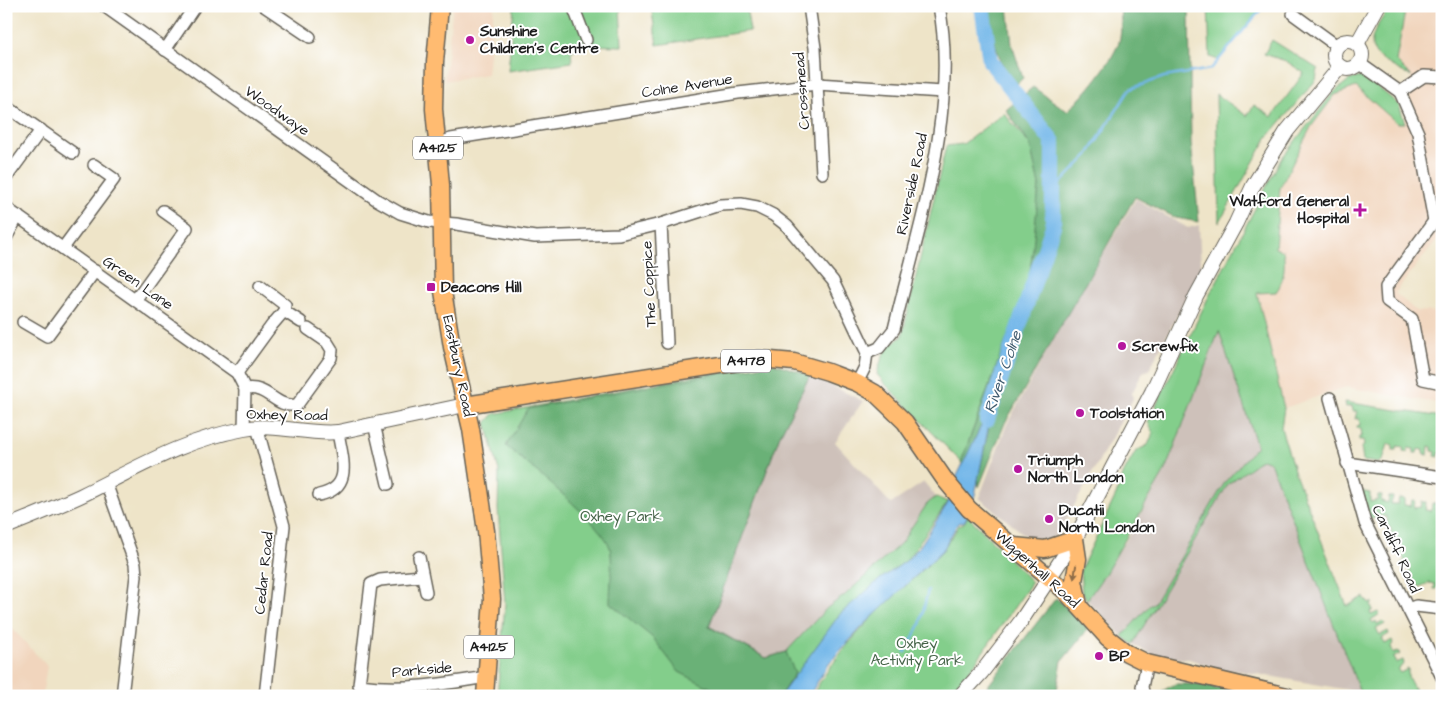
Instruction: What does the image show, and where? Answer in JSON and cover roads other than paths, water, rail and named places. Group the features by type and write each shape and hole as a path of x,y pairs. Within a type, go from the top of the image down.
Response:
{"main road":[{"name":"Eastbury Road","path":"440,6 434,87 442,224 443,291 452,347 465,405 486,531 492,599 485,696"},
{"name":"A4178","path":"465,405 759,359 794,362 857,383"},
{"name":"Wiggenhall Road","path":"857,383 875,393 905,422 969,509 1050,577 1079,605 1108,638 1127,653 1147,663 1287,696"},
{"path":"1014,546 1045,549 1076,540 1078,559 1074,581 1079,605"}],"street":[{"name":"Woodwaye","path":"104,6 390,208 412,218 535,237 619,234 661,224 720,205 741,204 757,207 773,215 787,226 833,281 867,353"},
{"path":"165,50 195,6"},
{"path":"264,6 310,37"},
{"path":"573,6 586,40"},
{"name":"Crossmead","path":"809,6 815,48 822,173"},
{"name":"Riverside Road","path":"867,353 879,348 894,329 934,164 943,92 944,55 938,6"},
{"path":"1357,44 1378,6"},
{"path":"1293,14 1337,46"},
{"path":"1347,41 1357,44 1362,55 1359,63 1352,68 1340,67 1334,55 1337,46 1347,41"},
{"path":"1359,63 1400,92 1418,133 1438,220 1386,287 1387,301 1412,319 1423,379 1442,383"},
{"path":"960,696 996,653 1076,540 1152,392 1196,296 1236,223 1253,186 1287,131 1340,67"},
{"path":"1400,92 1424,76 1442,77"},
{"name":"Colne Avenue","path":"438,144 451,139 730,95 817,84 943,92"},
{"path":"6,106 73,153"},
{"path":"6,178 41,130"},
{"path":"63,248 114,179 94,165"},
{"name":"Green Lane","path":"6,208 136,299 237,373"},
{"path":"136,299 187,228 162,211"},
{"path":"6,238 18,216"},
{"name":"The Coppice","path":"661,224 667,343"},
{"path":"23,322 47,336 95,270"},
{"path":"244,389 259,388 285,406 297,406 330,358 332,350 327,342 284,311 283,303 260,286"},
{"path":"250,428 244,389 237,373 284,311"},
{"path":"857,383 865,367 867,353"},
{"name":"Cardiff Road","path":"1330,398 1365,523 1442,677"},
{"name":"Oxhey Road","path":"6,527 106,483 182,445 250,428 318,433 338,432 465,405"},
{"path":"374,424 388,484"},
{"name":"Cedar Road","path":"250,428 284,526 265,696"},
{"path":"318,494 333,490 342,478 344,465 338,432"},
{"path":"1347,463 1442,477"},
{"path":"106,483 135,564 136,576 122,696"},
{"path":"418,557 426,592"},
{"name":"Parkside","path":"421,576 380,580 371,584 359,690 440,685 487,677"},
{"path":"1408,609 1416,606 1442,609"},
{"path":"1144,696 1142,687 1147,663"}],"water":[{"path":"994,399 975,495 965,521 958,523 943,550 863,626 829,663 809,696 780,696 840,614 879,580 906,561 920,546 948,503 957,476"}],"waterway":[{"name":"River Colne","path":"982,6 990,61 1053,142 1053,226 987,420"},
{"path":"1053,191 1088,155 1130,89 1164,77 1211,69 1264,6"},
{"path":"905,652 920,625 928,590"}],"place":[{"name":"Sunshine Children's Centre","path":"470,40"},
{"name":"Watford General Hospital","path":"1360,210"},
{"name":"Deacons Hill","path":"431,287"},
{"name":"Screwfix","path":"1122,346"},
{"name":"Toolstation","path":"1080,413"},
{"name":"Triumph North London","path":"1018,469"},
{"name":"Ducatii North London","path":"1049,519"},
{"name":"BP","path":"1099,656"}],"park label":[{"name":"Oxhey Park","path":"621,516"},
{"name":"Oxhey Activity Park","path":"917,652"}]}
